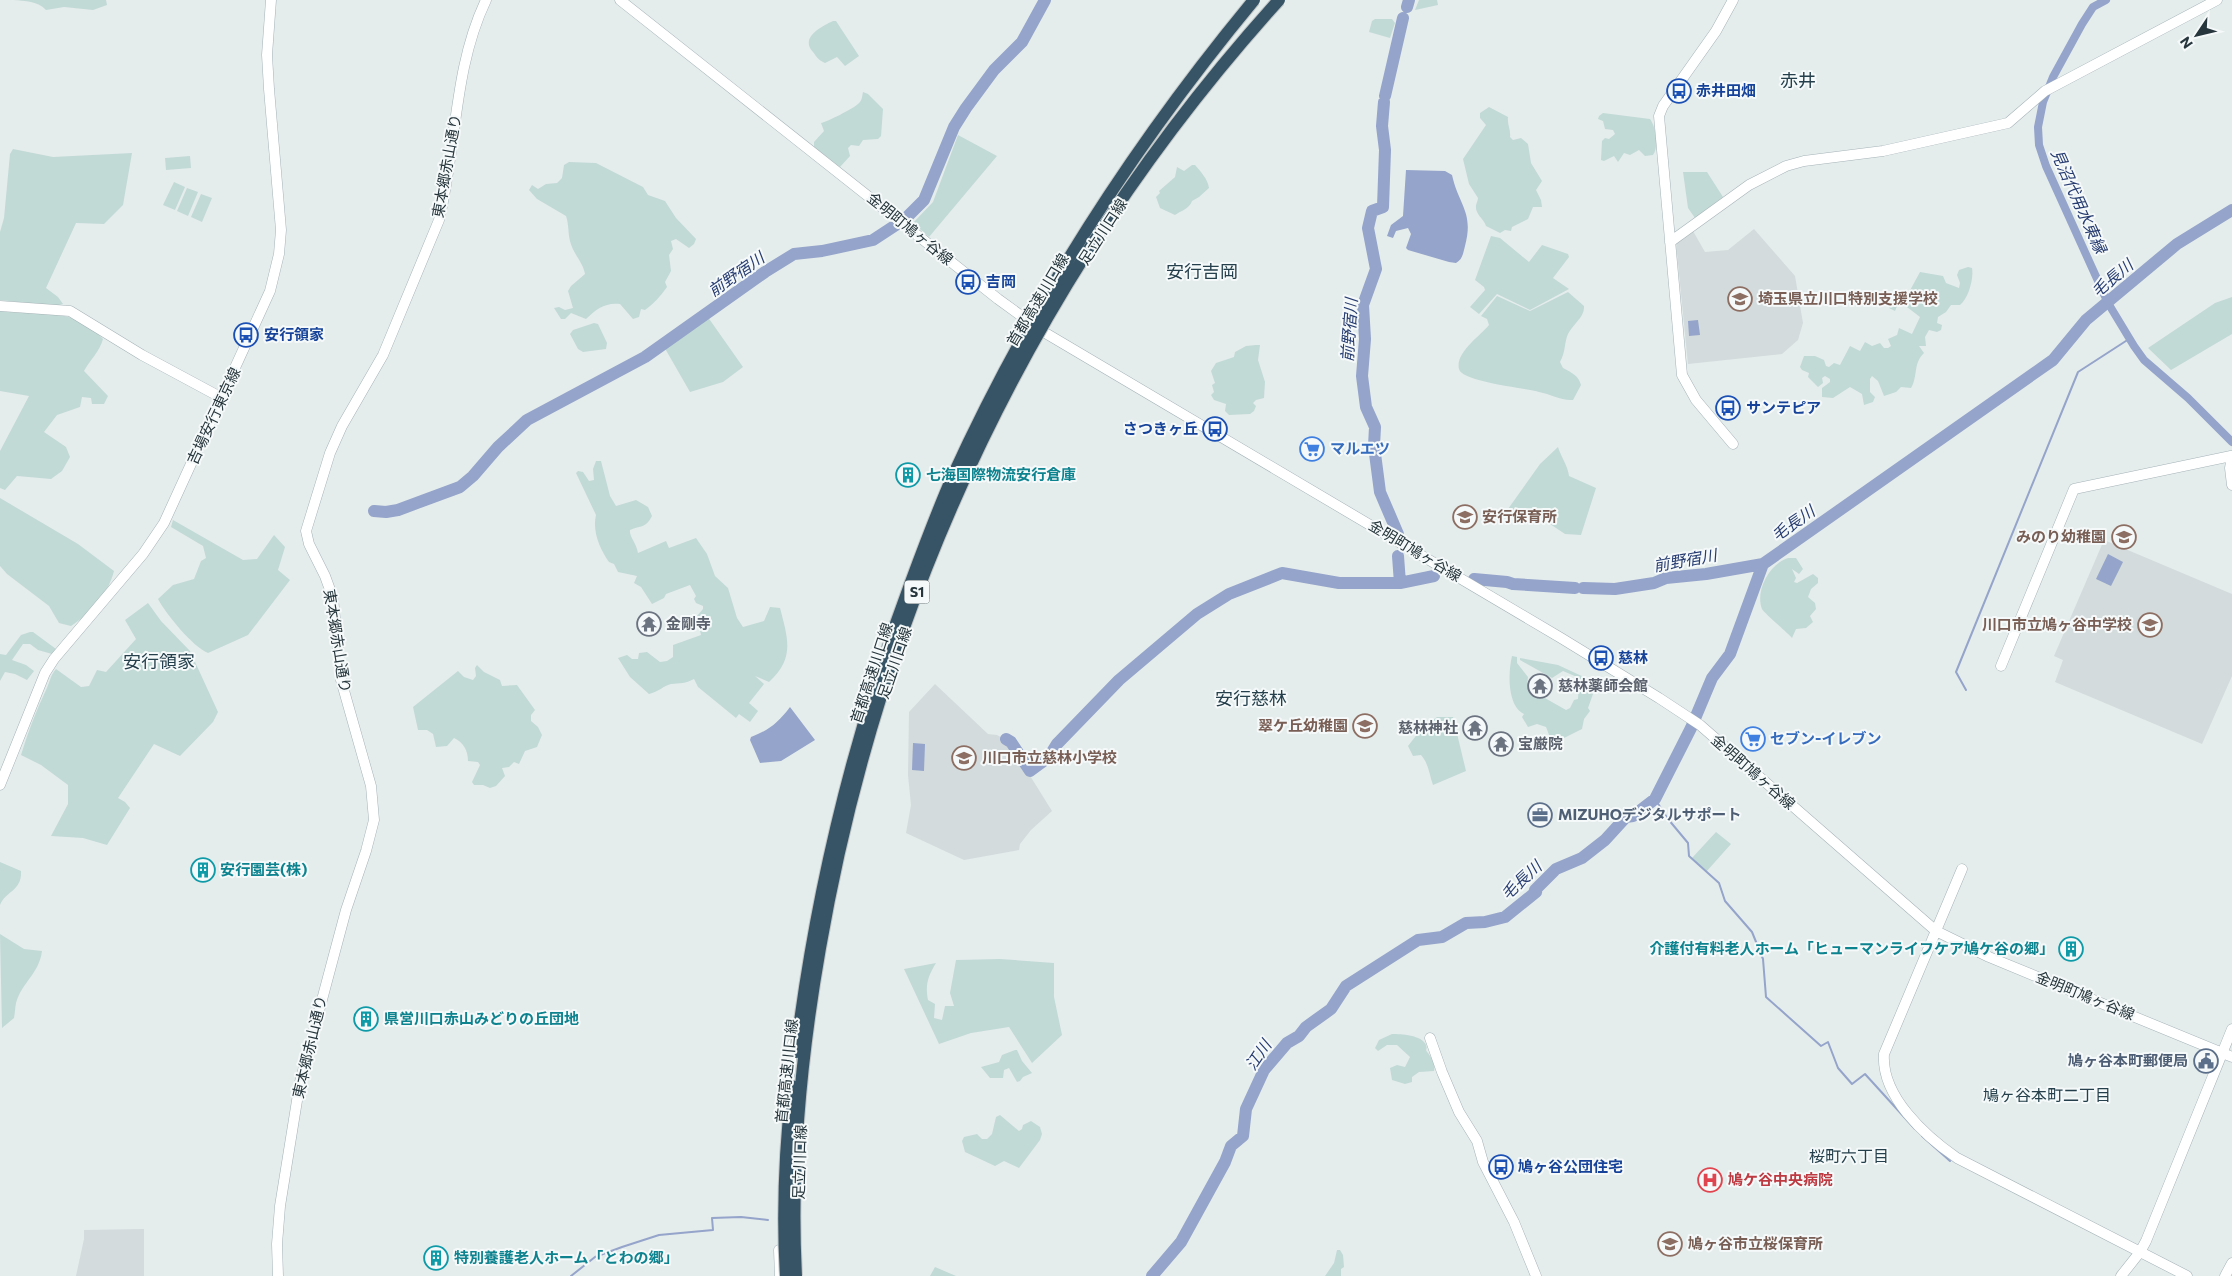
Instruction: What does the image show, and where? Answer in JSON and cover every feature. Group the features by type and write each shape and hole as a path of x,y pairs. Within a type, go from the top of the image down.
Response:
{"highway":[{"name":"首都高速川口線","path":"786,1276 784,1198 788,1117 806,970 820,894 852,760 867,706 892,631 952,479 993,396 1044,302 1130,165 1186,86 1254,0"},
{"name":"首都高速川口線","path":"796,1276 794,1215 800,1088 827,906 845,826 880,694 928,561 1005,392 1049,313 1087,251 1121,198 1175,124 1229,56 1279,0"}],"main road":[{"name":"吉場安行東京線","path":"0,785 45,673 152,541 174,503 270,291 279,254 281,230 267,55 270,0"},
{"name":"東本郷赤山通り","path":"278,1276 277,1244 280,1206 300,1082 340,932 374,820 371,786 341,680 332,598 325,576 309,544 306,532 330,453 342,426 383,355 439,220 445,196 464,63 471,35 486,0"},
{"name":"金明町鳩ヶ谷線","path":"620,0 1042,331 1342,508 1700,725 1936,931 1989,956 2227,1055"},
{"name":"足立川口線","path":"780,1276 780,1171 785,1104 799,996 814,905 859,724 896,616 927,535 975,424 1056,272 1127,160 1250,0"},
{"name":"足立川口線","path":"801,1276 798,1235 798,1176 806,1059 830,910 852,812 888,682 928,569 951,513 998,411 1042,331 1116,211 1173,131 1246,41 1283,0"},
{"path":"1733,0 1716,31 1663,106 1659,116 1682,375 1696,400 1733,444"},
{"path":"1670,242 1764,175 1786,166 1804,161 1883,151 2008,122 2045,91 2217,0"},
{"path":"0,306 74,312 142,355 222,398"},
{"path":"2001,666 2074,489 2231,456 2232,484"},
{"path":"1962,869 1884,1054 1885,1076 1888,1087 1904,1109 1927,1134 1956,1158 2186,1276"},
{"path":"2121,1276 2140,1252 2227,1055 2232,1029"},
{"path":"1430,1038 1459,1112 1477,1141 1483,1162 1514,1222 1536,1276"},
{"path":"2224,1276 2232,1263"}],"shaded area":[{"name":"埼玉県立川口特別支援学校","path":"1754,229 1795,276 1803,323 1798,340 1782,354 1688,364 1676,243 1693,231 1705,252 1728,250"},
{"name":"川口市立鳩ヶ谷中学校","path":"2104,540 2232,594 2232,676 2202,744 2055,682 2063,660 2054,656"},
{"name":"川口市立慈林小学校","path":"935,684 988,734 997,735 1009,742 1052,811 1031,830 1020,844 1019,850 964,860 906,833 911,805 908,775 909,712"},
{"path":"144,1229 144,1276 76,1276 84,1239 84,1230"}],"green space":[{"path":"13,0 106,0 107,5 93,10 64,7 46,10 35,3"},
{"path":"1419,0 1437,0 1438,5 1415,10"},
{"path":"1375,19 1392,19 1395,23 1390,38 1369,32 1372,21"},
{"path":"836,21 859,56 845,66 837,57 825,63 823,62 810,47 809,42 813,34"},
{"path":"863,92 868,94 883,109 881,136 878,139 863,140 859,146 851,145 848,148 850,156 840,167 814,147 814,142 824,131 821,123 856,106 861,100"},
{"path":"1489,107 1508,117 1510,137 1513,140 1521,138 1528,144 1531,163 1542,181 1536,190 1542,207 1533,207 1528,219 1512,227 1511,231 1505,230 1500,233 1486,226 1477,212 1478,198 1469,184 1463,159 1486,125 1480,118 1480,113"},
{"path":"1603,113 1650,119 1656,137 1656,147 1653,155 1645,156 1639,150 1630,155 1624,153 1618,162 1614,156 1604,161 1601,160 1602,141 1605,138 1609,139 1615,134 1613,130 1605,129 1603,121 1598,119"},
{"path":"958,135 997,156 929,237 913,223 933,202"},
{"path":"13,149 53,157 132,153 123,205 104,224 76,223 46,288 58,297 63,304 54,306 0,300 0,232 4,218 10,154"},
{"path":"190,156 191,168 166,170 165,158"},
{"path":"569,162 596,163 643,187 648,195 665,201 676,218 696,239 689,248 676,239 671,241 673,249 669,255 671,271 665,282 667,287 660,297 648,308 645,310 641,309 639,317 633,319 620,304 610,304 602,307 586,319 571,313 565,319 561,319 554,308 559,307 565,310 573,308 568,291 585,274 571,246 566,216 537,199 529,190 532,185 538,189 546,184 557,183 562,178 564,165"},
{"path":"1195,165 1204,175 1209,188 1175,215 1160,208 1156,197 1160,193 1159,191 1175,177 1177,167 1184,171"},
{"path":"1683,172 1707,172 1723,197 1695,218 1688,208"},
{"path":"174,182 185,187 175,210 163,205"},
{"path":"187,188 198,192 188,216 177,211"},
{"path":"201,194 212,198 202,222 191,217"},
{"path":"1491,236 1500,238 1529,262 1542,245 1568,254 1569,257 1553,278 1569,289 1530,310 1497,294 1479,314 1470,307 1485,290 1475,280"},
{"path":"1968,267 1972,268 1972,273 1968,294 1960,305 1951,305 1946,312 1938,317 1937,323 1942,325 1941,330 1937,332 1929,330 1925,337 1926,346 1919,346 1924,353 1918,361 1911,388 1901,387 1896,392 1884,396 1878,381 1872,376 1870,379 1870,392 1875,397 1873,402 1864,405 1862,394 1850,387 1833,398 1822,397 1822,388 1830,382 1830,379 1825,376 1822,378 1823,383 1818,387 1808,377 1809,373 1800,367 1804,356 1815,356 1824,360 1826,366 1829,367 1834,363 1840,365 1850,346 1860,351 1865,342 1872,346 1880,343 1884,348 1888,348 1891,346 1888,339 1897,335 1899,328 1912,334 1920,317 1903,304 1898,304 1895,311 1889,308 1900,290 1908,294 1920,272 1943,276 1946,283 1959,288 1960,283 1957,275 1959,270"},
{"path":"1568,292 1584,306 1583,314 1568,334 1560,362 1563,368 1572,373 1580,382 1581,385 1573,400 1482,381 1463,374 1459,369 1459,363 1464,351 1489,325 1487,319 1481,316 1497,296 1530,311"},
{"path":"2232,297 2232,334 2171,370 2148,348 2215,303"},
{"path":"0,310 58,315 82,322 93,329 103,339 84,371 108,396 104,404 92,404 91,398 82,397 80,407 57,415 44,432 66,447 70,457 62,471 51,479 17,476 5,490 0,488 0,451 29,396 0,391"},
{"path":"705,313 743,367 723,382 690,392 663,345"},
{"path":"594,323 598,324 607,343 606,349 583,352 578,349 570,334 573,330"},
{"path":"1260,345 1258,360 1265,382 1264,398 1253,403 1256,406 1250,414 1229,415 1225,411 1226,404 1214,400 1211,395 1214,392 1212,385 1215,383 1211,371 1216,363 1234,357 1235,352 1246,346"},
{"path":"1558,447 1569,476 1596,488 1581,535 1565,534 1544,520 1508,509 1540,464"},
{"path":"596,461 601,461 610,496 616,506 636,500 648,507 652,516 649,520 645,525 630,530 638,553 666,541 669,548 696,538 707,554 715,576 728,588 737,618 743,627 764,621 770,607 780,608 787,639 786,656 783,665 769,682 755,676 764,684 749,703 758,711 750,722 739,714 736,718 698,687 694,679 685,683 669,685 649,694 630,677 618,658 627,655 632,659 638,659 639,653 647,652 660,662 667,661 673,657 673,645 701,635 697,616 703,609 703,606 696,603 694,599 696,596 690,585 666,594 664,598 652,604 641,587 634,583 637,576 618,572 614,564 609,562 598,540 595,527 596,515 576,473 578,471 583,472 589,481 594,480 593,469"},
{"path":"0,498 78,544 114,571 108,587 98,602 71,626 59,623 49,606 7,574 0,566"},
{"path":"173,520 243,560 257,559 274,535 285,547 278,570 290,580 248,635 208,653 195,644 180,629 158,599 173,585 194,579 201,561 206,558 203,546 171,527"},
{"path":"1788,558 1796,558 1803,569 1799,574 1792,569 1796,578 1794,582 1797,583 1813,574 1818,578 1818,583 1811,589 1808,597 1815,603 1816,609 1810,616 1813,622 1806,628 1796,629 1792,638 1763,611 1760,602 1760,594 1765,579 1775,566"},
{"path":"148,603 161,621 190,651 218,712 213,722 180,756 154,744 118,798 130,808 107,845 83,838 51,836 68,804 68,785 41,765 21,755 29,730 51,677 56,669 81,687 89,686 97,670 106,672 136,639 125,620"},
{"path":"33,632 56,649 52,654 38,650 30,644 23,644 12,660 26,665 34,671 27,680 15,674 5,672 0,681 0,654 6,655 21,635"},
{"path":"1512,656 1517,657 1517,663 1528,677 1527,686 1529,689 1566,710 1570,708 1574,700 1578,699 1579,681 1577,677 1563,671 1552,678 1520,660 1520,658 1558,665 1586,678 1582,689 1593,694 1588,708 1590,711 1584,719 1582,729 1564,738 1551,740 1546,727 1537,724 1528,727 1522,717 1524,714 1514,704 1510,688"},
{"path":"477,665 484,672 500,680 502,686 517,685 535,710 531,715 531,721 538,727 542,735 537,747 525,751 519,764 514,762 509,767 502,768 505,776 496,786 490,788 483,785 474,785 472,782 480,765 478,762 468,761 466,750 460,742 454,738 447,746 436,747 433,734 427,730 418,730 413,707 458,671 464,677 473,680 476,676 475,668"},
{"path":"1437,717 1453,717 1466,771 1433,785 1424,758 1421,755 1413,756 1408,746 1422,728"},
{"path":"1716,832 1731,844 1706,872 1692,858"},
{"path":"0,862 21,871 21,878 17,887 0,905"},
{"path":"0,934 24,949 42,951 38,966 22,989 16,1003 14,1018 2,1028"},
{"path":"1000,959 1054,963 1054,997 1062,1035 1032,1063 1009,1027 971,1033 939,1044 904,969 936,963 928,981 927,995 928,1000 935,1004 934,1018 942,1020 945,1006 954,1006 950,993 956,960"},
{"path":"1392,1034 1411,1036 1424,1042 1426,1050 1434,1063 1434,1071 1419,1072 1412,1077 1412,1082 1405,1084 1392,1080 1390,1068 1397,1065 1405,1067 1410,1057 1397,1045 1387,1045 1378,1051 1375,1048 1379,1040"},
{"path":"1017,1050 1022,1061 1032,1073 1023,1077 1020,1081 1017,1082 1009,1068 1004,1070 1003,1078 990,1078 981,1067 999,1062 1002,1055"},
{"path":"1000,1115 1019,1131 1023,1125 1031,1121 1040,1127 1042,1134 1040,1140 1019,1168 1004,1161 995,1166 965,1152 962,1141 964,1137 977,1134 982,1139 987,1139 992,1134 996,1117"},
{"path":"1337,1250 1340,1250 1343,1255 1344,1267 1341,1269 1341,1276 1325,1276 1334,1263"},
{"path":"935,1267 956,1276 930,1276"}],"water":[{"path":"1406,170 1445,171 1452,175 1465,209 1468,225 1463,253 1460,260 1456,263 1408,250 1406,248 1411,234 1408,228 1396,231 1393,238 1387,236 1391,225 1403,216"},
{"path":"1698,320 1700,335 1689,336 1688,321"},
{"path":"2108,554 2123,562 2111,586 2096,579"},
{"path":"790,707 815,740 781,761 760,763 750,740 751,737 773,725"},
{"path":"913,743 925,744 924,771 912,770"}],"waterway":[{"name":"前野宿川","path":"374,511 398,510 460,487 527,420 645,357 765,272 794,254 822,251 873,240 905,219 924,200 954,127 966,108 994,70 1022,42 1045,0"},
{"name":"前野宿川","path":"1407,7 1409,0"},
{"name":"見沼代用水東縁","path":"2106,0 2093,7 2053,77 2043,102 2038,127 2039,145 2046,166 2108,303 2134,346 2144,360 2188,398 2232,442"},
{"name":"前野宿川","path":"1385,96 1403,18"},
{"name":"前野宿川","path":"1384,102 1382,126 1385,150 1383,207 1372,211 1368,228 1376,269 1363,305 1365,339 1362,376 1366,407 1375,427 1374,446 1380,492 1398,534"},
{"name":"毛長川","path":"1152,1276 1181,1242 1225,1162 1231,1146 1243,1136 1246,1109 1264,1070 1287,1043 1299,1036 1306,1027 1331,1009 1346,986 1418,940 1442,937 1466,923 1485,922 1505,917 1536,892 1535,890 1556,869 1582,858 1605,840 1626,817 1633,816 1655,799 1691,728 1712,678 1730,654 1763,564 2053,360 2086,320 2177,244 2232,210"},
{"path":"1966,690 1956,672 2078,372 2129,339"},
{"name":"前野宿川","path":"1398,556 1400,583 1434,576"},
{"name":"前野宿川","path":"1583,588 1615,589 1654,583 1666,578 1706,574 1763,564"},
{"path":"1006,739 1011,742 1030,771 1049,757 1057,744 1119,680 1197,614 1229,594 1282,573 1339,583 1400,583"},
{"name":"前野宿川","path":"1474,579 1513,584 1575,588"},
{"path":"1655,799 1668,819 1688,843 1689,856 1719,883 1725,901 1752,932 1763,959 1766,997 1821,1046 1828,1042 1838,1068 1852,1084 1865,1074 1915,1129"},
{"path":"1922,1136 1950,1161"},
{"path":"571,1276 595,1257 659,1235 713,1230 712,1218 741,1217 768,1220"}],"place":[{"name":"赤井田畑","path":"1679,91"},
{"name":"吉岡","path":"968,282"},
{"name":"埼玉県立川口特別支援学校","path":"1740,299"},
{"name":"安行領家","path":"246,335"},
{"name":"サンテピア","path":"1728,408"},
{"name":"さつきヶ丘","path":"1215,429"},
{"name":"マルエツ","path":"1312,449"},
{"name":"七海国際物流安行倉庫","path":"908,475"},
{"name":"安行保育所","path":"1465,517"},
{"name":"みのり幼稚園","path":"2124,537"},
{"name":"金剛寺","path":"649,624"},
{"name":"川口市立鳩ヶ谷中学校","path":"2150,625"},
{"name":"慈林","path":"1601,658"},
{"name":"慈林薬師会館","path":"1540,686"},
{"name":"翠ケ丘幼稚園","path":"1365,726"},
{"name":"慈林神社","path":"1475,728"},
{"name":"セブン-イレブン","path":"1753,739"},
{"name":"宝厳院","path":"1501,744"},
{"name":"川口市立慈林小学校","path":"964,758"},
{"name":"MIZUHOデジタルサポート","path":"1540,815"},
{"name":"安行園芸(株)","path":"203,870"},
{"name":"介護付有料老人ホーム「ヒューマンライフケア鳩ケ谷の郷」","path":"2071,949"},
{"name":"県営川口赤山みどりの丘団地","path":"366,1019"},
{"name":"鳩ヶ谷本町郵便局","path":"2206,1061"},
{"name":"鳩ヶ谷公団住宅","path":"1501,1167"},
{"name":"鳩ケ谷中央病院","path":"1710,1180"},
{"name":"鳩ヶ谷市立桜保育所","path":"1670,1244"},
{"name":"特別養護老人ホーム「とわの郷」","path":"436,1258"}],"district":[{"name":"赤井","path":"1798,81"},
{"name":"安行吉岡","path":"1202,272"},
{"name":"安行領家","path":"159,662"},
{"name":"安行慈林","path":"1251,699"},
{"name":"鳩ヶ谷本町二丁目","path":"2047,1095"},
{"name":"桜町六丁目","path":"1849,1156"}],"water label":[{"name":"江川","path":"1258,1055"}]}
